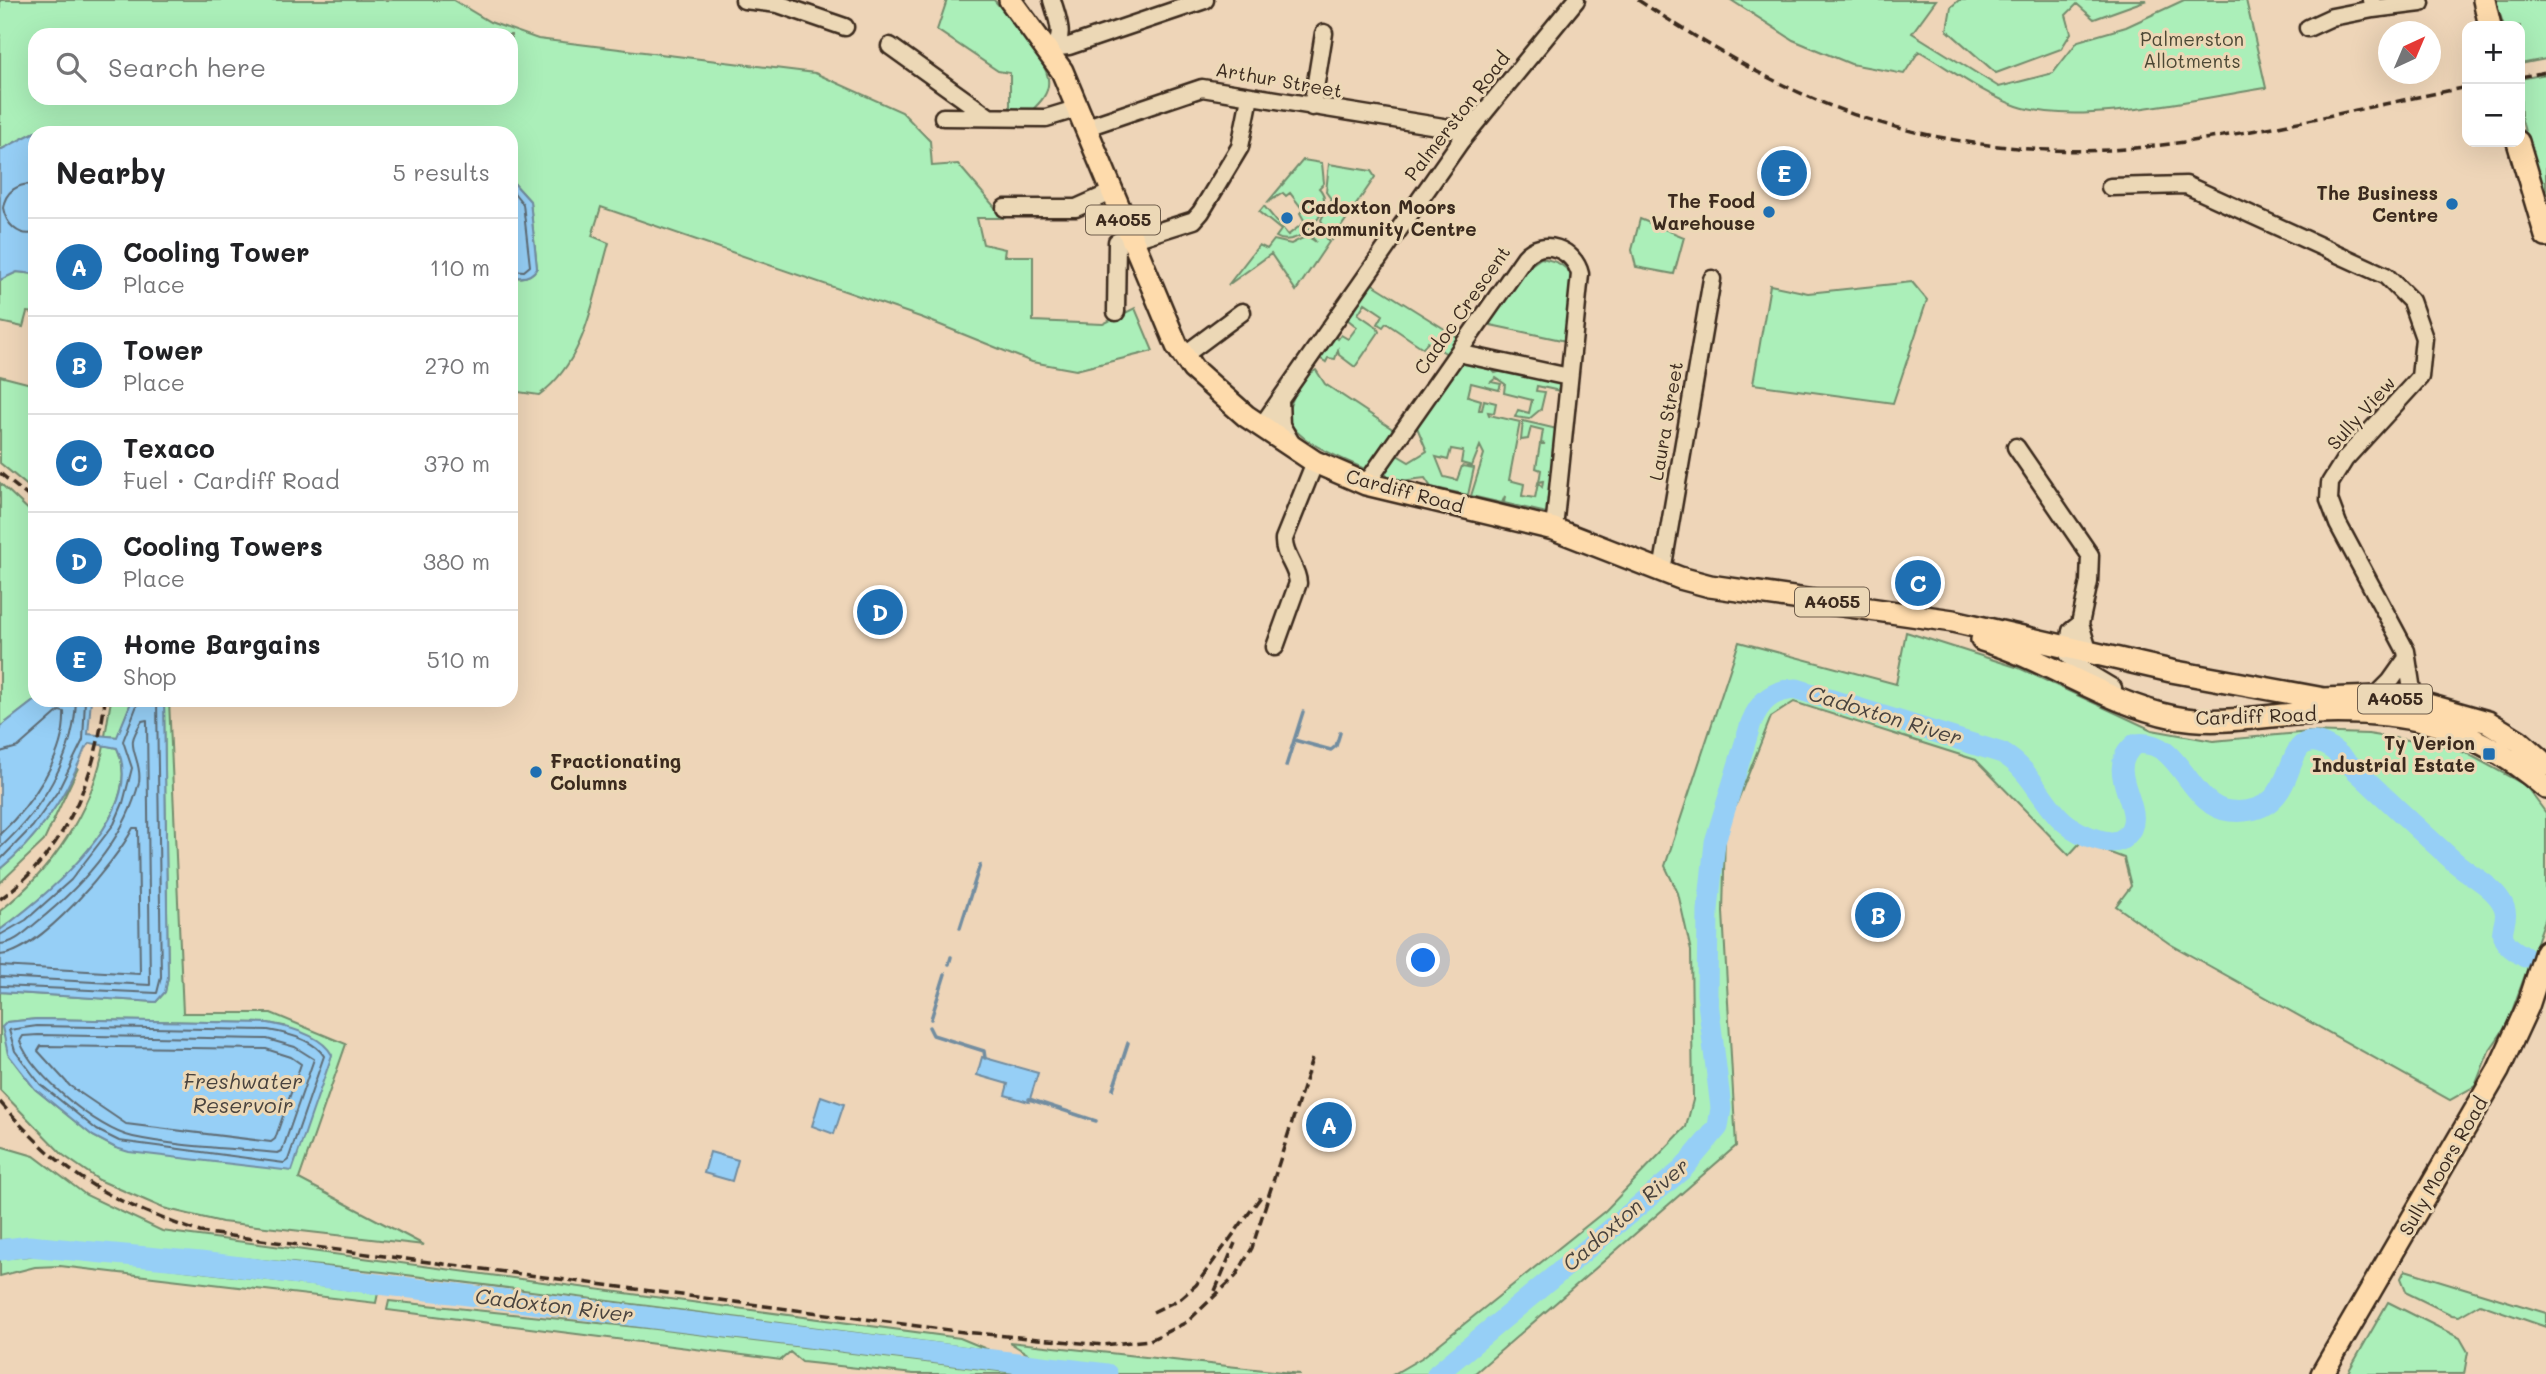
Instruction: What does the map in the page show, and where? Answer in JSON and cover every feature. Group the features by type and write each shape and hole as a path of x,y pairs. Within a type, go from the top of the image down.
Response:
{"main road":[{"name":"Cardiff Road","path":"1010,0 1054,50 1130,238 1183,356 1223,397 1261,427 1315,462 1366,484 1554,529 1662,571 1710,586 1953,621 2227,682 2324,699 2375,697 2414,701 2488,722 2519,741 2546,765"},
{"path":"2484,0 2489,21"},
{"path":"2519,147 2546,236"},
{"name":"Cardiff Road","path":"1924,618 1950,630 2028,657 2136,708 2179,718 2223,721 2337,713 2423,722 2470,735 2514,762 2546,788"},
{"path":"2223,721 2227,682"},
{"name":"Sully Moors Road","path":"2322,1374 2502,1063 2528,1006 2546,951"}],"street":[{"path":"744,0 778,2 845,27"},
{"path":"1052,0 1060,32 1054,50"},
{"path":"1054,50 1205,0"},
{"name":"Palmerston Road","path":"1261,427 1468,131 1576,0"},
{"path":"2308,28 2372,4 2421,3"},
{"path":"1312,107 1324,33"},
{"path":"890,46 989,117"},
{"name":"Arthur Street","path":"943,117 1083,117 1202,88 1312,107 1464,128 1468,131"},
{"path":"1116,312 1117,242 1194,220 1240,148 1250,97"},
{"name":"Sully View","path":"2110,187 2186,186 2386,275 2412,301 2424,338 2420,377 2344,459 2330,483 2329,500 2407,658 2414,701 2423,722"},
{"path":"1005,208 1076,208 1112,192"},
{"name":"Cadoc Crescent","path":"1366,484 1525,257 1535,248 1551,246 1574,260 1580,274 1554,529"},
{"name":"Laura Street","path":"1662,571 1712,279"},
{"path":"1183,356 1242,312"},
{"path":"1458,353 1569,377"},
{"path":"1280,400 1281,425 1294,450"},
{"path":"2016,447 2090,555 2090,582 2080,624 2090,653"},
{"path":"1275,648 1298,583 1297,573 1284,550 1286,533 1315,462"},
{"path":"2080,624 2071,631 2067,648 2072,662 2109,686 2152,702 2179,718"},
{"path":"2375,697 2407,658"}],"green space":[{"path":"0,0 453,0 490,22 507,28 28,28 28,105 518,105 518,32 538,39 815,73 902,112 930,141 932,166 958,164 1004,218 977,218 983,244 1005,249 1004,256 1033,256 1033,321 1103,324 1135,308 1153,351 1076,370 1032,362 923,318 601,207 592,236 609,243 578,346 555,381 539,395 518,392 518,277 526,277 537,268 530,201 518,188 518,126 28,126 28,136 0,150"},
{"path":"947,0 994,0 1026,38 1041,60 1048,79 1046,93 1030,112 1010,114 1010,73 998,71 937,30"},
{"name":"Palmerston Allotments","path":"1731,0 1936,0 1912,33 1999,87 2053,73 2078,41 2126,27 2184,0 2246,0 2266,88 2140,109 2043,112 2017,106 1992,95 1919,51 1904,74 1851,64 1793,40"},
{"path":"1959,0 2147,0 2094,19 2077,4 2066,15 2071,33 2061,49 1996,73 1947,30 1951,7"},
{"path":"2495,0 2546,0 2546,59 2525,63 2525,21 2502,21"},
{"path":"2546,74 2546,208 2525,132 2525,78"},
{"path":"1303,160 1322,163 1324,183 1319,188 1324,196 1324,206 1320,216 1305,233 1285,240 1276,237 1281,230 1259,212 1264,206 1288,235 1305,222 1300,213 1303,210 1290,193 1286,196 1283,193 1267,203"},
{"path":"1329,164 1371,171 1375,177 1332,240 1321,220 1331,199 1326,192"},
{"path":"1640,219 1684,237 1674,274 1636,267 1632,250"},
{"path":"1321,228 1329,242 1296,291 1271,254 1228,285 1259,245 1267,249 1274,240 1291,244 1307,236 1316,242 1309,234"},
{"path":"1541,258 1562,265 1571,275 1566,341 1486,324 1531,265"},
{"path":"17,272 28,273 28,312 23,327 0,322 0,280"},
{"path":"1912,282 1927,300 1893,403 1753,384 1770,285 1808,293"},
{"path":"1371,283 1459,338 1447,354 1428,342 1423,348 1386,323 1383,327 1378,324 1383,315 1365,303 1358,314 1377,327 1379,332 1355,367 1339,355 1338,350 1335,359 1328,358 1326,362 1319,358 1335,336 1338,339 1341,335 1348,339 1357,327 1347,319"},
{"path":"1484,360 1495,373 1505,370 1562,383 1560,391 1537,386 1536,391 1545,392 1541,409 1529,419 1515,417 1518,410 1529,413 1532,400 1504,393 1505,384 1496,378 1491,382 1501,384 1499,390 1471,383 1468,396 1481,400 1479,410 1482,410 1484,400 1496,403 1494,413 1488,412 1489,415 1520,422 1509,480 1524,484 1522,496 1535,498 1538,483 1542,487 1543,481 1539,482 1541,470 1536,468 1540,444 1545,444 1541,443 1543,430 1531,427 1528,439 1521,440 1523,421 1557,429 1551,514 1504,503 1505,496 1502,503 1471,496 1484,454 1480,446 1472,466 1461,463 1463,451 1451,449 1448,460 1436,457 1444,477 1457,480 1462,466 1474,468 1468,495 1431,487 1425,478 1391,482 1383,470 1397,455 1409,462 1427,451 1416,425 1461,361 1476,366"},
{"path":"1316,370 1325,384 1397,432 1367,470 1319,448 1297,432 1290,423 1287,413 1301,379"},
{"path":"0,376 28,383 28,486 0,463"},
{"path":"0,483 28,509 28,705 0,727"},
{"path":"1906,632 2019,668 2152,730 2213,741 2309,732 2368,734 2447,746 2468,754 2525,785 2546,813 2546,917 2507,1025 2489,1051 2475,1086 2450,1100 2170,944 2116,906 2131,886 2124,858 2081,842 2069,855 1976,760 1794,702 1771,717 1725,833 1723,912 1736,1146 1474,1374 1394,1374 1423,1357 1605,1211 1686,1127 1693,1100 1691,951 1678,893 1665,866 1739,642 1896,684"},
{"path":"110,707 129,707 118,737 105,736"},
{"path":"164,707 169,707 183,1013 271,1013 346,1044 299,1179 424,1245 222,1222 163,1208 99,1180 63,1155 0,1090 0,992 156,1002 165,992 168,977","holes":["37,1019 268,1023 284,1026 116,1148 93,1136 35,1089 8,1054 7,1022"]},
{"path":"104,745 117,748 123,773 118,800 106,826 66,875 0,930 0,911 19,895 53,858 80,816 90,793"},
{"path":"78,768 44,841 0,883 0,869 24,847 44,823"},
{"path":"0,1146 34,1156 86,1195 162,1231 960,1338 989,1350 383,1272 39,1238 0,1240"},
{"path":"49,1254 378,1293 376,1303 60,1266 35,1267 0,1276 0,1259"},
{"path":"2405,1270 2546,1313 2546,1327 2480,1304 2459,1316 2452,1315 2407,1293 2401,1278"},
{"path":"389,1301 656,1329 1023,1374 914,1374 802,1362 790,1352 781,1360 387,1310"},
{"path":"2388,1302 2460,1338 2468,1352 2464,1374 2347,1374"},
{"path":"1009,1342 1300,1374 1059,1374"}],"water":[{"path":"28,136 28,273 17,272 0,280 0,150"},
{"path":"518,188 530,201 537,268 529,276 518,277"},
{"path":"28,705 90,707 88,734 117,737 129,707 164,707 168,977 165,992 156,1002 0,992 0,930 42,896 87,851 106,825 118,799 123,773 117,748 91,743 85,748 70,782 50,814 27,843 0,869 0,727"},
{"name":"Freshwater Reservoir","path":"37,1019 268,1023 313,1037 332,1055 292,1171 129,1152 93,1136 35,1089 8,1054 2,1027 7,1022"},
{"path":"982,1057 1038,1073 1029,1102 1005,1095 1008,1084 977,1075"},
{"path":"821,1096 844,1104 834,1134 812,1126"},
{"path":"710,1152 738,1160 732,1181 704,1173"}],"waterway":[{"name":"Cadoxton River","path":"1437,1374 1683,1169 1718,1127 1721,1108 1707,994 1708,910 1715,842 1751,723 1758,709 1774,694 1797,689 2002,753 2027,775 2055,813 2067,824 2081,834 2110,842 2125,837 2132,827 2131,804 2122,768 2125,756 2135,744 2151,744 2163,751 2204,798 2216,807 2230,811 2253,810 2269,802 2279,791 2297,751 2304,744 2322,744 2341,756 2444,852 2497,895 2505,910 2505,942 2525,957"},
{"path":"1286,766 1303,712"},
{"path":"1294,740 1331,750 1336,746 1340,733"},
{"path":"960,928 980,865"},
{"path":"949,964 951,957"},
{"path":"931,1019 945,974"},
{"path":"929,1027 933,1035 984,1051 985,1058"},
{"path":"1113,1089 1128,1043"},
{"path":"1029,1099 1096,1121"},
{"name":"Cadoxton River","path":"0,1250 29,1246 200,1262 1107,1374"}],"railway":[{"path":"1638,0 1739,62 1819,101 1918,133 1994,146 2072,151 2145,147 2266,128 2462,88"},
{"path":"2525,76 2546,72"},
{"path":"0,473 28,496"},
{"path":"0,899 43,859 74,811 94,757 104,707"},
{"path":"0,1102 23,1128 67,1168 90,1183 139,1209 200,1232 964,1332 1103,1345 1150,1340 1187,1322 1236,1276 1252,1248 1312,1059"},
{"path":"1153,1312 1180,1299 1196,1285 1263,1194"},
{"path":"1215,1291 1235,1243"}],"place":[{"name":"Home Bargains","path":"1784,173"},
{"name":"The Business Centre","path":"2452,204"},
{"name":"The Food Warehouse","path":"1769,212"},
{"name":"Cadoxton Moors Community Centre","path":"1287,218"},
{"name":"Texaco","path":"1918,583"},
{"name":"Cooling Towers","path":"880,612"},
{"name":"Ty Verion Industrial Estate","path":"2489,754"},
{"name":"Fractionating Columns","path":"536,772"},
{"name":"Tower","path":"1878,915"},
{"name":"Cooling Tower","path":"1329,1125"}]}
